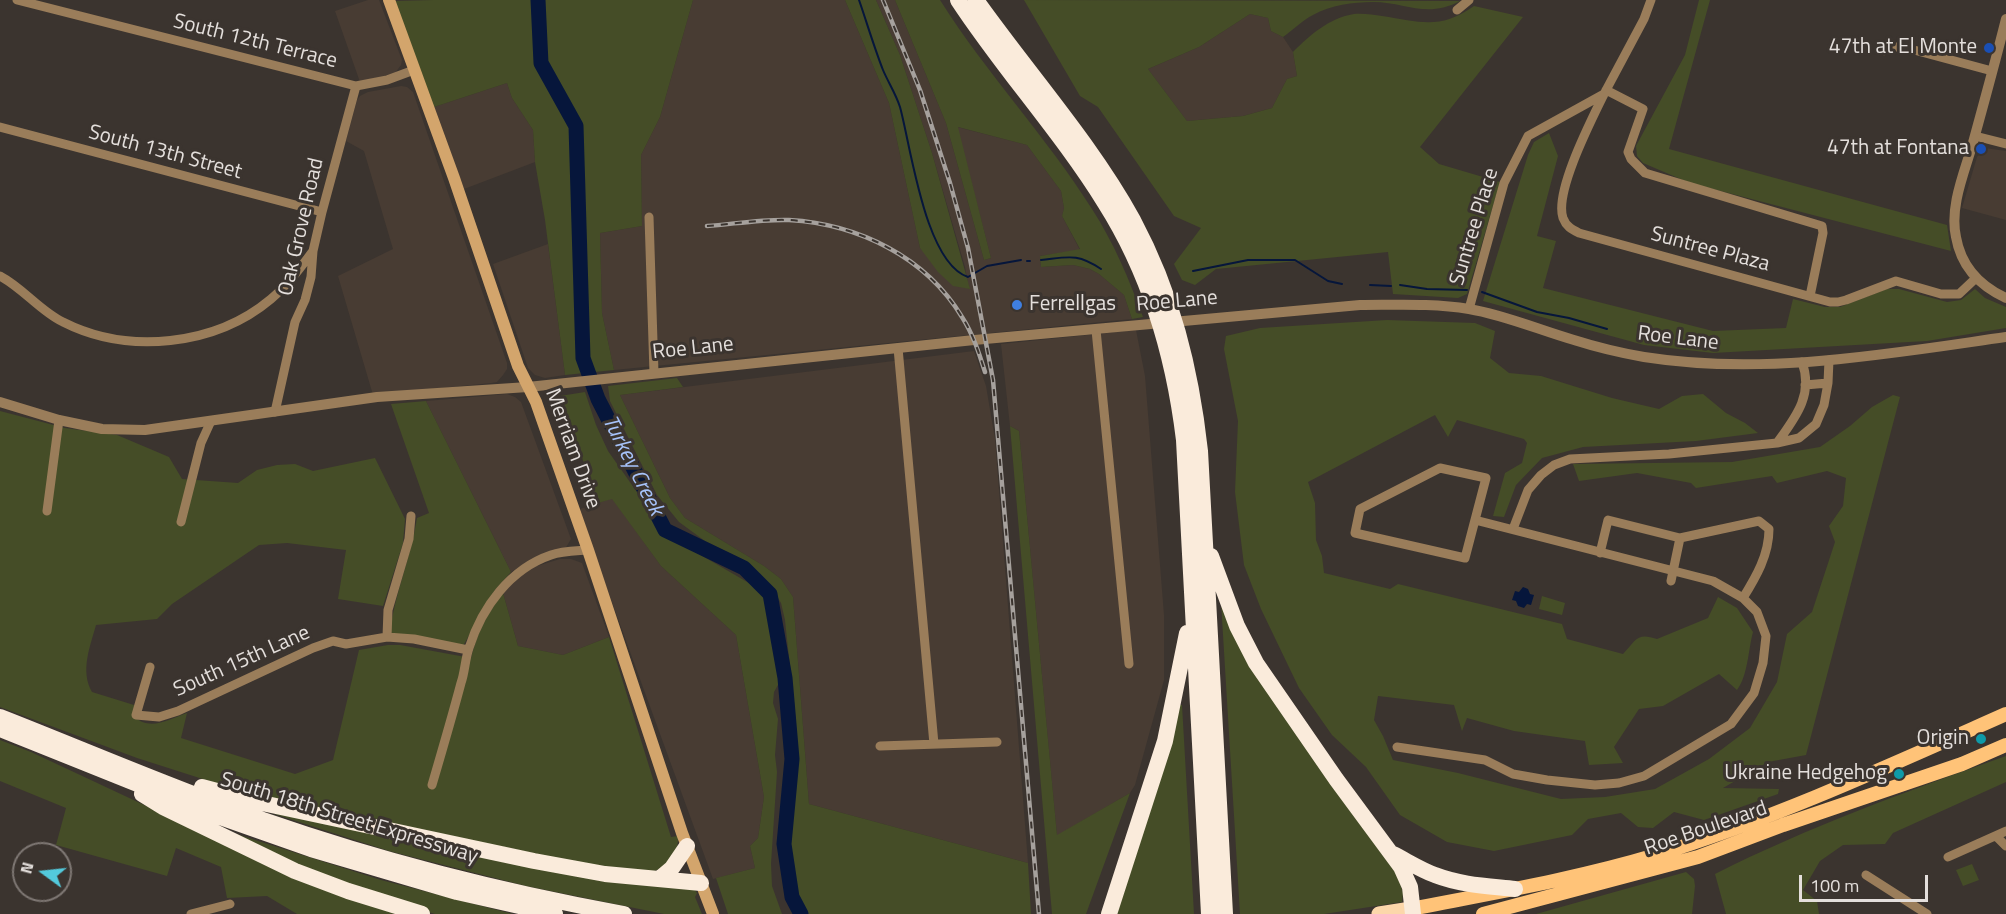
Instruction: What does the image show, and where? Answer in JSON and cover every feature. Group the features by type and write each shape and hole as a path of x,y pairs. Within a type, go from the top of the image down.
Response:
{"highway":[{"path":"958,0 1091,181 1150,275"},
{"path":"976,0 1105,175 1132,219 1150,275 1155,306 1180,367 1200,451 1225,914"},
{"path":"1180,367 1180,406 1184,440 1209,914"},
{"path":"1206,544 1238,626 1256,663 1407,878 1412,912 1379,914"},
{"path":"1108,913 1165,741 1192,608"},
{"name":"South 18th Street Expressway","path":"0,717 263,820 379,856 541,898 624,914"},
{"name":"South 18th Street Expressway","path":"0,729 220,817 311,849 457,892 555,914"},
{"path":"100,769 163,807 296,871 348,891 422,914"},
{"path":"161,780 213,789 262,803 534,861 605,874 701,883"},
{"path":"659,879 672,868 687,846"},
{"path":"1390,852 1435,875 1451,880 1471,885 1515,889"}],"main road":[{"name":"Merriam Drive","path":"389,0 454,178 518,366 536,402 687,846 713,914"},
{"name":"Roe Boulevard","path":"1412,912 1655,855 1779,813 2006,714"},
{"name":"Roe Boulevard","path":"1483,914 1698,857 1783,825 1962,764 2006,745"}],"street":[{"name":"South 12th Terrace","path":"17,0 356,86 387,80 414,70"},
{"path":"1457,10 1469,0"},
{"path":"1651,0 1644,20 1605,92 1643,109 1629,152 1631,159 1645,173 1822,226 1823,233 1810,296"},
{"path":"2006,19 1955,209 1954,223 1955,236 1963,259 1976,278 2006,298"},
{"path":"1885,51 1903,46 1992,71"},
{"name":"Oak Grove Road","path":"275,412 295,322 305,300 311,277 313,250 356,86"},
{"name":"Suntree Plaza","path":"1605,92 1576,151 1562,200 1563,219 1568,227 1579,233 1838,302 1896,281 1949,295 1959,294 1976,278"},
{"name":"Suntree Place","path":"1469,309 1504,183 1528,136 1605,92"},
{"name":"South 13th Street","path":"0,127 322,213"},
{"path":"1975,136 2006,144"},
{"path":"649,217 654,373"},
{"path":"0,276 10,281 61,321 95,336 132,342 169,341 204,334 236,322 270,300 291,280 313,250"},
{"name":"Roe Lane","path":"0,402 59,420 102,429 145,430 377,397 528,387 898,348 1360,305 1413,305 1469,309 1513,320 1575,341 1643,357 1714,365 1829,360 2006,337"},
{"path":"1096,330 1129,664"},
{"path":"898,348 934,744"},
{"path":"1513,529 1528,490 1541,475 1554,465 1570,459 1669,454 1798,438 1816,424 1824,405 1829,360"},
{"path":"1777,442 1799,413 1805,393 1802,362"},
{"path":"1805,385 1828,383"},
{"path":"46,511 59,420"},
{"path":"181,522 201,444 211,421"},
{"path":"1440,468 1486,478 1475,520 1465,558 1354,532 1360,509 1440,468"},
{"path":"387,637 388,610 410,539 411,516"},
{"path":"1397,747 1476,758 1514,774 1547,780 1595,785 1620,783 1644,776 1731,724 1754,693 1763,663 1766,636 1757,612 1743,598 1713,581 1673,576 1600,553 1475,520"},
{"path":"1600,553 1608,520 1680,538 1759,521 1769,529 1769,540 1761,567 1743,598"},
{"path":"1673,576 1680,538"},
{"path":"432,785 462,680 468,650 490,602 507,582 528,566 552,554 588,550"},
{"name":"South 15th Lane","path":"150,667 136,715 159,717 178,711 333,640 346,644 387,637 414,639 468,650"},
{"path":"880,746 997,742"},
{"path":"1948,857 2001,834 2006,846"},
{"path":"1866,875 1927,914"},
{"path":"191,914 230,904"}],"shaded area":[{"path":"368,0 379,0 402,60 395,73 360,82 335,11"},
{"path":"693,0 845,0 889,103 920,248 969,289 965,267 932,153 900,55 876,0 895,0 946,123 984,260 991,258 957,127 1027,145 1061,191 1064,208 1062,216 1080,250 1040,256 1041,267 1073,265 1099,274 1124,295 1132,319 614,370 602,313 600,233 642,226 641,155 660,117"},
{"path":"1250,14 1268,18 1271,31 1283,37 1293,52 1297,76 1287,79 1272,108 1243,116 1187,121 1148,69 1199,47"},
{"path":"507,83 512,98 533,130 535,162 464,189 434,107"},
{"path":"401,86 413,92 507,363 507,369 497,382 373,395 338,276 393,249 364,151 346,141 360,96 368,92"},
{"path":"1985,148 2006,151 2006,220 1962,208 1977,157"},
{"path":"548,244 565,375 545,378 535,375 528,368 493,264"},
{"path":"1136,330 1145,376 1164,615 1164,680 1135,785 1130,793 1057,836 1019,431 1010,426 1001,344"},
{"path":"974,351 986,386 995,439 1028,863 809,804 793,597 781,579 764,566 685,518 670,498 620,395"},
{"path":"507,394 521,402 571,539 565,549 536,557 511,572 426,401"},
{"path":"612,498 661,566 736,635 764,797 758,838 750,846 755,868 713,879 580,509"},
{"path":"560,559 571,559 582,563 609,637 563,655 518,646 503,593 523,574 537,566"}],"green space":[{"path":"693,0 660,117 641,155 642,226 600,233 602,313 614,370 565,375 545,220 535,162 533,130 512,98 507,83 434,107 395,1"},
{"path":"845,0 876,0 900,55 932,153 970,289 953,286 938,272 920,248 889,103"},
{"path":"895,0 940,0 1092,209 1120,262 1143,317 1132,319 1124,295 1090,269 1073,265 1041,267 1040,256 1080,249 1062,216 1064,208 1061,191 1027,145 958,127 991,258 984,260 946,123"},
{"path":"1024,0 1460,1 1437,9 1373,2 1342,5 1313,15 1283,37 1271,31 1268,18 1250,14 1199,47 1148,69 1187,121 1243,116 1272,108 1287,79 1297,76 1293,52 1320,28 1345,16 1365,14 1430,22 1451,19 1474,6 1523,17 1420,147 1439,164 1500,182 1467,294 1458,298 1393,294 1388,252 1216,269 1195,285 1182,280 1174,264 1201,228 1174,216 1098,107 1080,96"},
{"path":"1699,0 1710,0 1669,149 1947,225 1951,251 1690,183 1643,163 1637,156 1636,146 1685,55"},
{"path":"1549,133 1558,156 1537,236 1556,241 1543,288 1713,331 1786,328 1793,299 1825,307 1840,307 1887,289 1899,289 1947,302 1961,300 1975,289 1985,298 2006,307 2006,328 1927,341 1713,353 1644,345 1483,301 1528,155 1534,142"},
{"path":"1387,320 1475,323 1495,331 1490,358 1509,373 1541,376 1612,398 1659,409 1682,396 1703,394 1726,413 1758,433 1696,441 1583,447 1542,458 1516,485 1504,517 1493,516 1505,473 1522,463 1527,443 1524,439 1457,420 1448,437 1435,415 1308,482 1315,503 1316,540 1322,556 1324,573 1390,589 1398,584 1562,624 1567,639 1623,654 1634,641 1641,637 1657,639 1708,618 1718,597 1737,608 1753,632 1746,670 1737,690 1719,674 1663,706 1639,709 1614,747 1623,763 1589,765 1585,741 1514,731 1467,718 1462,731 1454,705 1378,696 1374,720 1393,760 1458,773 1561,799 1605,797 1655,789 1709,759 1750,728 1777,682 1787,634 1812,612 1835,542 1829,526 1843,506 1846,478 1827,471 1777,483 1772,476 1696,488 1691,483 1637,473 1579,481 1573,464 1732,462 1820,447 1872,407 1893,395 1900,397 1806,755 1768,762 1723,788 1779,789 1778,794 1704,820 1674,812 1653,828 1638,827 1621,813 1588,819 1572,835 1494,851 1447,842 1400,815 1366,767 1332,735 1299,688 1261,609 1244,565 1235,492 1238,421 1224,349 1226,336 1260,328"},
{"path":"677,378 683,387 620,395 670,498 685,518 764,566 781,579 793,597 809,804 1028,863 1031,914 807,914 797,894 790,853 797,748 785,620 781,603 774,591 744,560 705,541 679,522 657,495 610,401 608,386"},
{"path":"585,392 608,451 668,536 754,586 766,600 779,676 773,703 778,719 771,864 772,886 782,914 728,914 716,878 755,868 750,846 758,838 764,797 736,635 661,566 612,499 598,503 560,396"},
{"path":"426,401 511,572 495,590 463,646 394,636 390,631 417,518 429,513 391,404"},
{"path":"0,411 65,428 117,435 169,457 182,479 238,483 257,470 277,465 295,464 313,471 375,458 405,519 403,543 383,606 338,599 346,550 287,543 259,545 172,604 157,619 96,625 86,667 88,684 92,692 134,705 134,716 146,723 160,723 187,713 181,738 295,774 333,760 359,650 400,645 471,658 483,624 503,593 518,646 563,655 609,637 671,837 678,836 677,848 671,859 662,868 650,872 574,862 237,790 137,758 0,707"},
{"path":"1010,426 1019,431 1057,835 1130,793 1086,914 1052,914"},
{"path":"1542,596 1565,603 1562,615 1539,609"},
{"path":"1221,602 1398,876 1403,893 1402,902 1324,914 1240,914"},
{"path":"1178,705 1182,705 1194,914 1117,914"},
{"path":"0,740 31,752 298,877 402,914 297,914 267,896 227,898 221,867 176,848 167,876 72,849 72,842 57,842 66,808 0,781"},
{"path":"2006,756 2006,782 1893,833 1885,844 1843,845 1820,861 1803,890 1817,901 1819,914 1726,914 1715,874 1822,825"},
{"path":"271,813 694,889 702,914 664,914 526,886 389,851"},
{"path":"227,831 381,880 513,914 435,914 337,883"},
{"path":"1972,864 1979,880 1963,886 1956,870"},
{"path":"1686,872 1694,879 1695,886 1692,914 1536,914"}],"water":[{"path":"1523,587 1534,595 1531,605 1527,604 1524,608 1512,600 1515,591 1519,592"}],"waterway":[{"name":"Turkey Creek","path":"538,0 541,63 576,126 583,358 598,399 665,530 744,568 770,594 785,678 792,759 784,844 792,897 801,914"},
{"path":"859,0 883,70 900,107 922,202 930,228 941,250 953,267 968,277 987,266 1021,260"},
{"path":"1041,260 1079,258 1101,269"},
{"path":"1193,271 1248,260 1295,260 1328,281 1342,284"},
{"path":"1370,285 1391,286"},
{"path":"1400,285 1427,289 1467,290"},
{"path":"1482,292 1537,312 1607,329"}],"railway":[{"path":"883,0 920,90 950,183 968,248 993,380 1039,914"},
{"path":"707,226 779,220 815,223 840,228 888,247 910,261 947,296 969,330 985,372"}],"place":[{"name":"47th at El Monte","path":"1989,48"},
{"name":"47th at Fontana","path":"1981,149"},
{"name":"Ferrellgas","path":"1017,305"},
{"name":"Origin","path":"1981,739"},
{"name":"Ukraine Hedgehog","path":"1899,774"}]}
